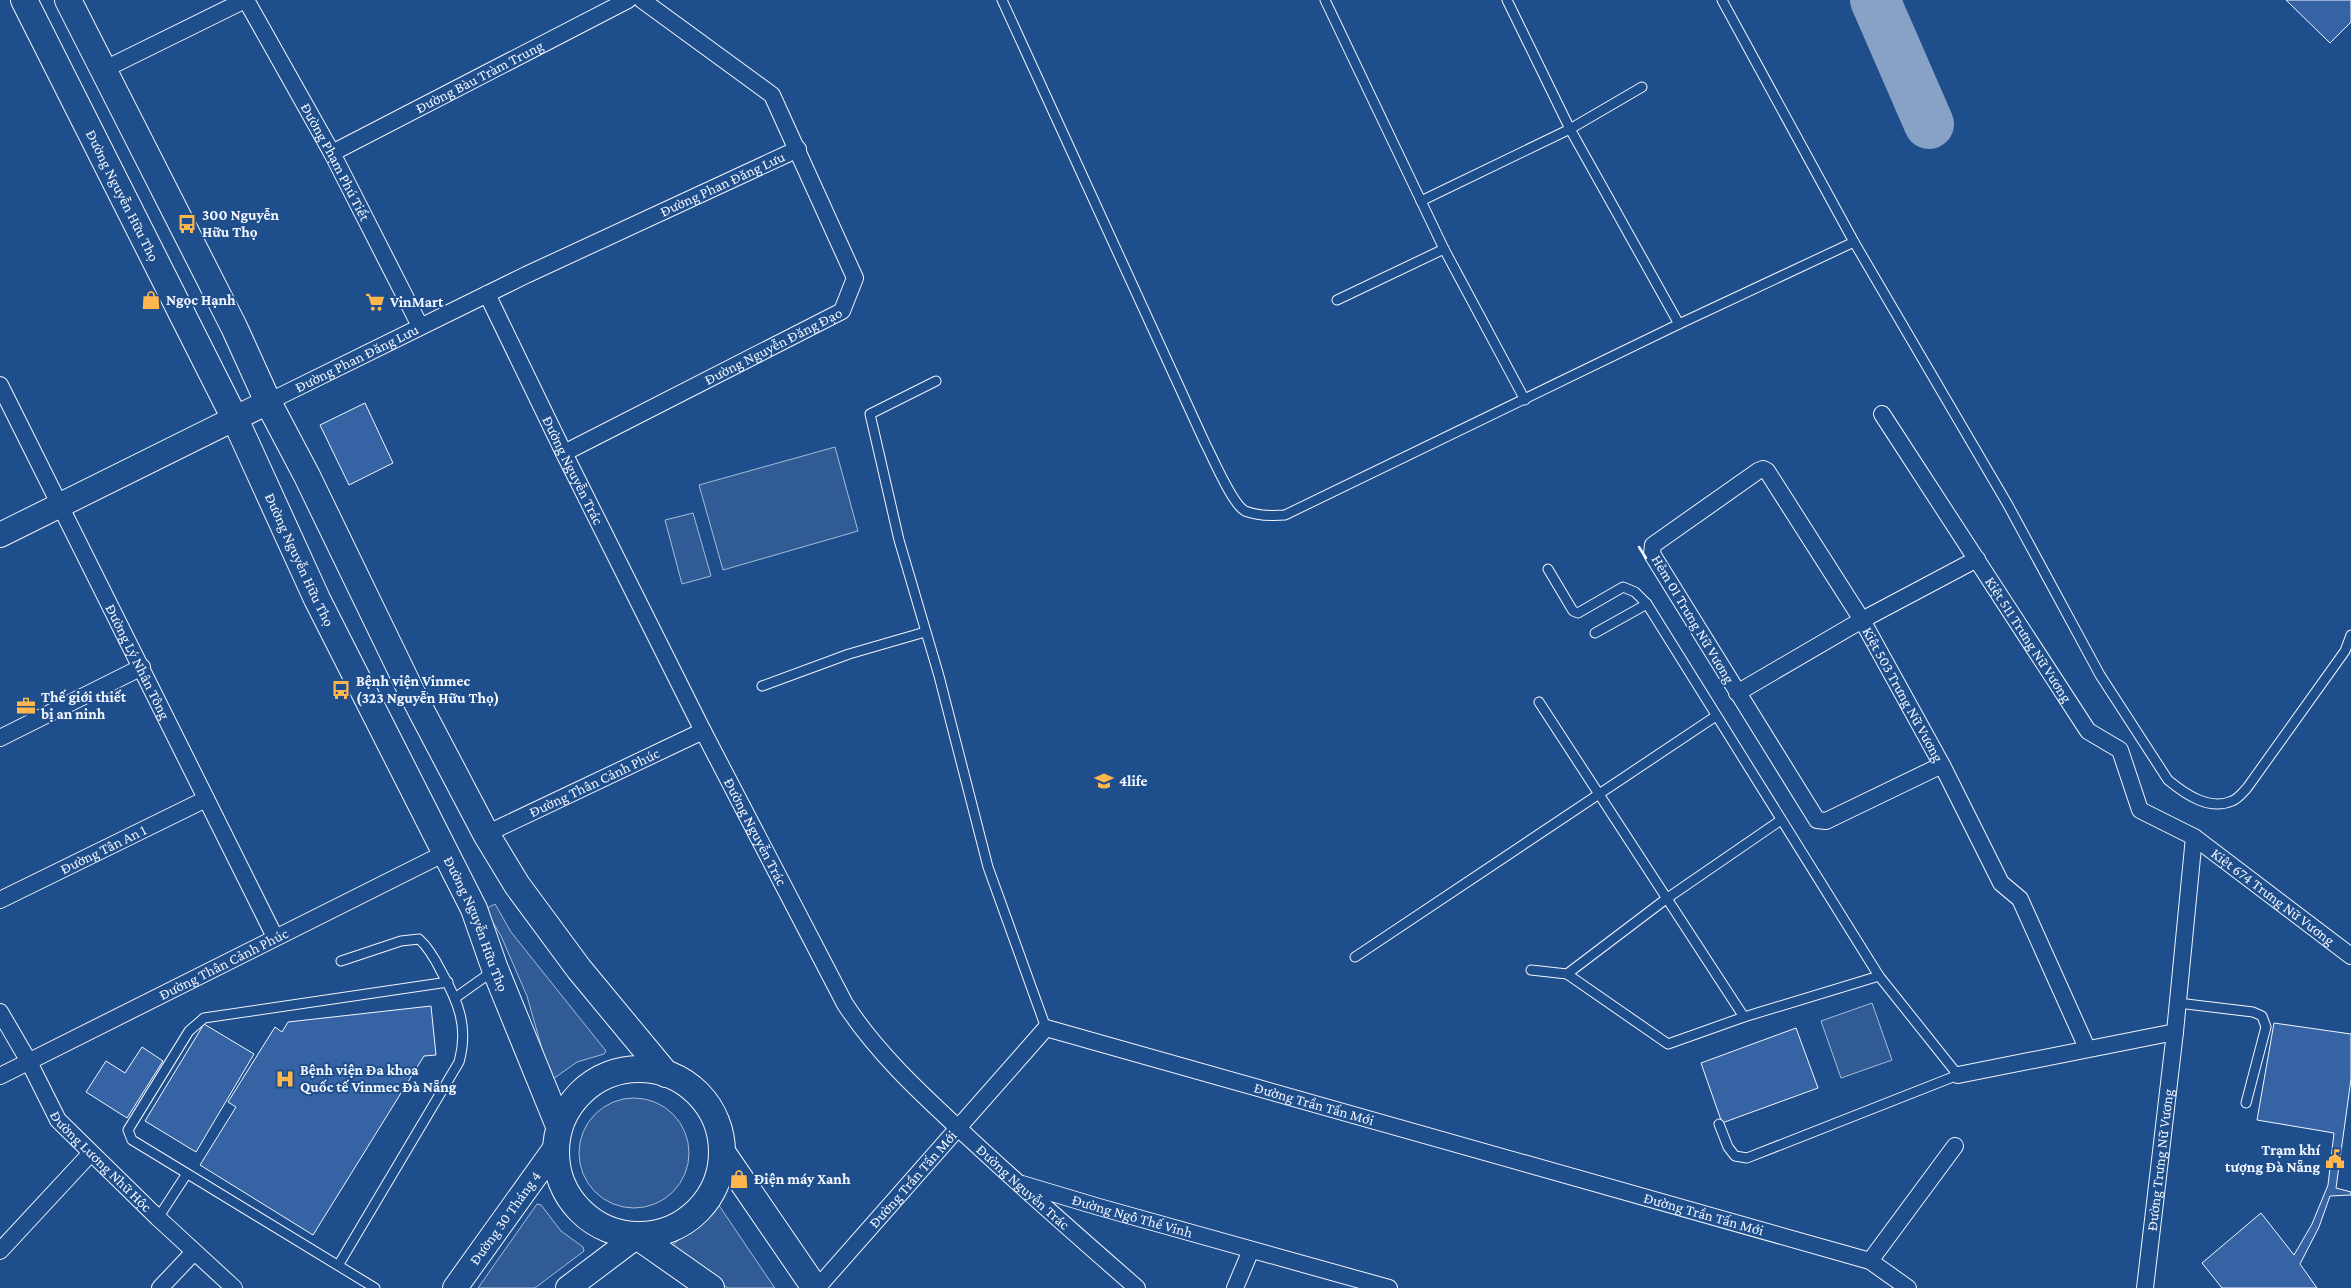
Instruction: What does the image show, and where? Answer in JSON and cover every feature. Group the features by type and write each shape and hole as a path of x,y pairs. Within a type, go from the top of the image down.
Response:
{"main road":[{"name":"Đường Nguyễn Hữu Thọ","path":"24,0 235,419 317,599 447,852 474,909 557,1137"},
{"path":"68,0 234,327 268,402 307,476 413,695 486,834 517,885 580,969 666,1074"},
{"path":"637,1236 658,1233 682,1222 702,1205 716,1183 724,1154 720,1130 708,1105 690,1085 666,1074 638,1068 611,1073 587,1086 568,1107 557,1137 556,1161 564,1189 580,1212 604,1228 637,1236 711,1288"},
{"path":"724,1154 816,1288"}],"street":[{"path":"103,70 245,0"},
{"name":"Đường Phạm Phú Tiết","path":"245,0 332,154 420,326"},
{"name":"Đường Bàu Tràm Trung","path":"332,154 628,0"},
{"name":"Đường Nguyễn Đăng Đạo","path":"564,454 842,311 855,278 772,95 642,0"},
{"name":"Đường Phan Đăng Lưu","path":"0,535 420,326 798,150"},
{"name":"Đường Nguyễn Trác","path":"487,294 564,454 703,731 853,1017 892,1064 959,1129 1015,1182 1137,1288"},
{"name":"Đường Lý Nhân Tông","path":"0,385 142,666 275,936"},
{"name":"Kiệt 511 Trưng Nữ Vương","path":"1882,414 2088,731 2120,750 2140,810 2194,837"},
{"name":"Kiệt 503 Trưng Nữ Vương","path":"1653,545 1763,469 1767,472 1862,620 1942,765 2001,883 2020,899 2087,1048"},
{"name":"Hẻm 01 Trưng Nữ Vương","path":"1653,545 1652,554 1817,820 1826,821 1942,765"},
{"name":"Hẻm 01 Trưng Nữ Vương","path":"1737,693 1862,620 1977,559"},
{"path":"0,738 142,666"},
{"name":"Đường Thân Cảnh Phúc","path":"486,834 703,731"},
{"name":"Đường Tân An 1","path":"0,900 206,799"},
{"name":"Kiệt 674 Trưng Nữ Vương","path":"2194,837 2351,956"},
{"name":"Đường Trưng Nữ Vương","path":"2145,1288 2175,1032 2194,837"},
{"name":"Đường Thân Cảnh Phúc","path":"0,1076 28,1060 275,936 447,852"},
{"name":"Đường Lương Nhữ Hộc","path":"0,1012 28,1060 58,1120 90,1154 234,1288"},
{"name":"Đường Trần Tấn Mới","path":"816,1288 959,1129 1046,1028 1870,1261 1908,1288"},
{"path":"1958,1075 2175,1032"},
{"name":"Đường 30 Tháng 4","path":"455,1288 557,1137"},
{"path":"1870,1261 1955,1146"},
{"path":"0,1251 90,1154"},
{"name":"Đường Ngô Thế Vinh","path":"1015,1182 1382,1287"},
{"path":"568,1288 637,1236"},
{"path":"1236,1288 1251,1250"},
{"path":"160,1288 194,1252"}],"lane":[{"path":"1002,0 1205,443 1229,491 1244,510 1266,516 1284,515 1679,324 1854,242"},
{"path":"1326,0 1444,249 1525,400"},
{"path":"1507,0 1570,129 1679,324"},
{"path":"1722,0 1854,242 1971,440 2100,675 2168,780 2181,791 2204,802 2219,804 2233,801 2247,788 2322,684 2345,651 2351,635"},
{"path":"1421,201 1570,129 1642,87"},
{"path":"1337,300 1444,249"},
{"path":"936,381 870,414 899,540 939,676 988,867 1046,1028"},
{"path":"1548,569 1573,611 1578,613 1623,587 1635,592 1647,604 1879,976 1958,1075 1747,1158 1735,1156 1728,1148 1718,1124"},
{"path":"1595,633 1647,604"},
{"path":"762,686 849,654 925,632"},
{"path":"1539,702 1744,1017"},
{"path":"1355,957 1716,716"},
{"path":"1567,974 1666,899 1781,820"},
{"path":"339,1264 459,1062 464,1046 463,1029 456,998 429,948 420,939 400,941 341,961"},
{"path":"456,998 495,969"},
{"path":"1531,970 1567,974 1668,1044 1744,1017 1879,976"},
{"path":"375,1288 339,1264 132,1140 128,1130 189,1031 204,1018 448,982"},
{"path":"2178,1003 2254,1012 2262,1016 2266,1027 2246,1103"},
{"path":"158,1218 186,1174"}],"shaded area":[{"path":"835,447 858,531 723,570 699,485"},
{"path":"693,513 711,576 682,584 665,520"},
{"path":"495,904 511,932 606,1051 604,1054 577,1062 553,1079 550,1077 527,996 501,936 485,909"},
{"path":"1872,1003 1892,1060 1841,1078 1821,1021"},
{"path":"634,1098 655,1102 673,1114 685,1132 689,1153 685,1174 673,1192 655,1204 634,1208 613,1204 595,1192 583,1174 579,1153 583,1132 595,1114 613,1102"},
{"path":"716,1201 775,1288 728,1288 667,1249 698,1225"},
{"path":"537,1204 541,1205 561,1231 583,1247 584,1251 535,1288 478,1288"}],"building":[{"path":"2286,0 2351,0 2351,22 2330,43"},
{"path":"365,403 393,463 349,485 320,425"},
{"path":"431,1006 436,1055 424,1056 313,1235 200,1165 236,1107 228,1102 275,1027 282,1032 288,1022"},
{"name":"Trạm khí tượng Đà Nẵng","path":"2274,1023 2351,1034 2351,1079 2336,1188 2351,1192 2351,1195 2330,1196 2319,1227 2300,1264 2317,1288 2222,1288 2202,1263 2261,1213 2294,1255 2312,1224 2328,1185 2334,1133 2257,1120"},
{"path":"204,1024 254,1054 196,1152 145,1121"},
{"path":"1796,1028 1818,1088 1722,1123 1701,1063"},
{"path":"142,1047 163,1061 127,1118 86,1092 106,1061 125,1073"}],"taxiway":[{"path":"1875,0 1929,124"}],"wall":[{"path":"1639,547 1646,558"}],"place":[{"name":"300 Nguyễn Hữu Thọ","path":"187,224"},
{"name":"Ngọc Hạnh","path":"151,300"},
{"name":"VinMart","path":"375,302"},
{"name":"Bệnh viện Vinmec (323 Nguyễn Hữu Thọ)","path":"341,690"},
{"name":"Thế giới thiết bị an ninh","path":"26,706"},
{"name":"4life","path":"1104,781"},
{"name":"Bệnh viện Đa khoa Quốc tế Vinmec Đà Nẵng","path":"285,1079"},
{"name":"Trạm khí tượng Đà Nẵng","path":"2335,1159"},
{"name":"Điện máy Xanh","path":"739,1179"}]}
